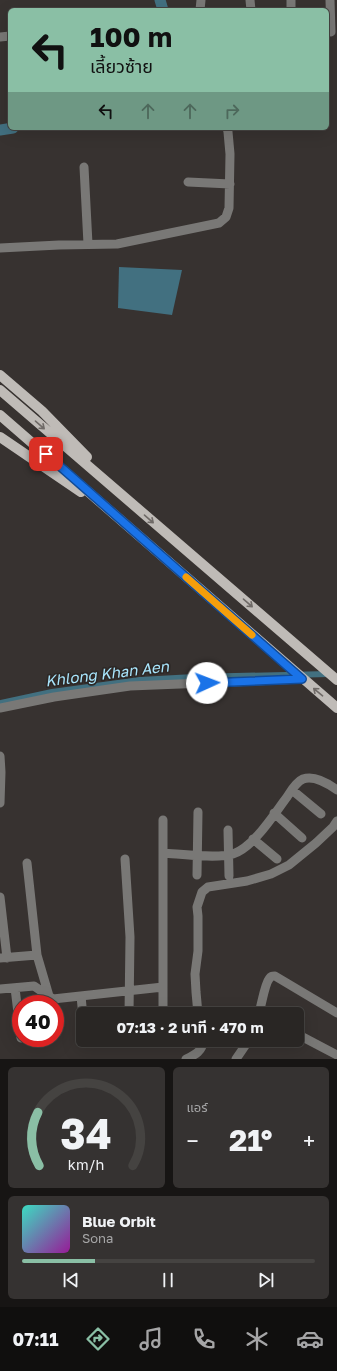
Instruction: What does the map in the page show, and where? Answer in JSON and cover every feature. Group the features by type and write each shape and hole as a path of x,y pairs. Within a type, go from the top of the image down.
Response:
{"main road":[{"path":"0,375 42,411 132,504"},
{"path":"0,390 337,680"},
{"path":"22,409 28,407 30,403 29,400"},
{"path":"0,415 337,708"},
{"path":"0,437 87,496 103,503"}],"street":[{"path":"330,0 331,32"},
{"path":"0,248 59,244 117,244 219,222 226,217 229,208 230,154 228,130"},
{"path":"84,168 88,244"},
{"path":"188,182 230,184"},
{"path":"0,708 54,697 130,686 300,677"},
{"path":"0,756 0,803"},
{"path":"163,853 218,856 233,854 248,845 292,790 304,778 329,784 337,790"},
{"path":"292,790 321,814"},
{"path":"197,876 198,812"},
{"path":"274,813 302,838"},
{"path":"163,820 163,1007"},
{"path":"197,1007 195,974 198,951 199,922 197,907 202,892 208,887 259,878 289,865 316,843 337,821"},
{"path":"228,830 229,876"},
{"path":"253,839 276,859"},
{"path":"125,860 130,937 130,1007"},
{"path":"26,863 37,955 48,995"},
{"path":"0,897 3,958 37,955"},
{"path":"261,1007 267,983 269,979 275,976 337,1012"},
{"path":"0,989 34,986 44,995"},
{"path":"64,998 163,987"},
{"path":"15,988 16,995"},
{"path":"81,996 82,1007"},
{"path":"304,1038 337,1055"},
{"path":"186,1059 197,1054 202,1047"},
{"path":"236,1059 244,1047"}],"water":[{"path":"119,267 182,270 172,315 118,308"}],"waterway":[{"path":"160,0 162,8"},
{"path":"0,130 8,129"},
{"name":"Khlong Khan Aen","path":"1,703 52,692 140,680 194,677 329,674"}],"slow traffic":[{"path":"186,577 252,635"}],"route":[{"path":"46,454 302,679 207,683"}]}
